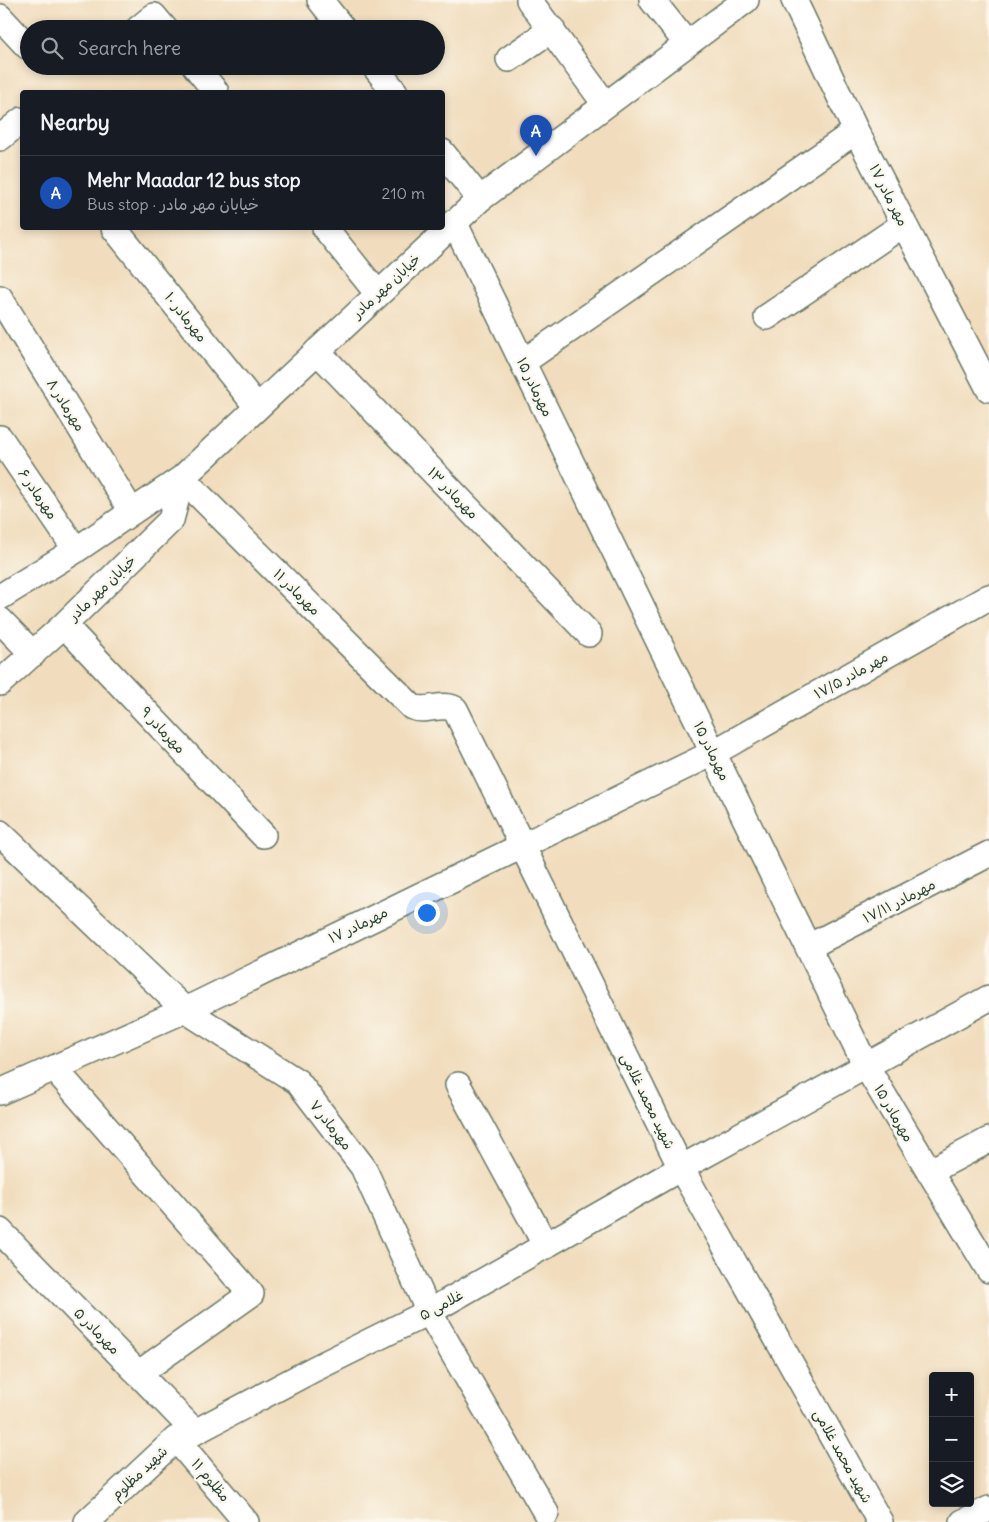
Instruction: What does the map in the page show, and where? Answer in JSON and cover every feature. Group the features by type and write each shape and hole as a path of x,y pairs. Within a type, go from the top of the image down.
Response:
{"street":[{"path":"320,0 336,20"},
{"path":"529,0 605,104"},
{"path":"652,0 687,44"},
{"name":"خیابان مهر مادر","path":"0,597 76,550 182,478 480,199 746,0"},
{"name":"مهر مادر ۱۷","path":"794,0 856,131 989,389"},
{"path":"0,17 20,39"},
{"path":"509,59 552,29"},
{"path":"202,75 214,90"},
{"path":"381,75 393,90"},
{"path":"0,138 20,122"},
{"path":"522,362 856,131"},
{"path":"445,156 480,199"},
{"name":"مهرمادر ۱۵","path":"454,222 866,1066 989,1270"},
{"path":"767,317 904,224"},
{"name":"مهرمادر ۱۰","path":"116,230 257,407"},
{"path":"327,230 378,294"},
{"name":"مهرمادر ۸","path":"0,298 132,512"},
{"name":"مهرمادر ۱۳","path":"317,351 588,634"},
{"name":"مهرمادر ۶","path":"0,438 76,550"},
{"name":"خیابان مهر مادر","path":"0,683 64,625 171,520 182,478"},
{"name":"مهرمادر ۱۱","path":"182,478 412,707"},
{"name":"مهر مادر ۱۷/۵","path":"713,753 989,597"},
{"path":"0,620 33,654"},
{"name":"مهرمادر ۹","path":"64,625 263,835"},
{"name":"شهید محمد غلامی","path":"412,707 417,709 448,705 455,709 681,1168 880,1522"},
{"name":"مهرمادر ۱۷","path":"0,1092 184,1010 713,753"},
{"name":"مهرمادر ۷","path":"0,833 184,1010 298,1082 363,1167 429,1312 546,1513"},
{"name":"مهرمادر ۱۷/۱۱","path":"808,947 989,854"},
{"name":"غلامی ۵","path":"185,1435 429,1312 681,1168 989,998"},
{"path":"54,1068 251,1294 138,1374"},
{"path":"458,1085 546,1246"},
{"path":"929,1172 989,1140"},
{"name":"مهرمادر ۵","path":"0,1231 138,1374 185,1435"},
{"name":"شهید مظلوم","path":"86,1522 185,1435"},
{"name":"مظلوم ۱۱","path":"185,1435 246,1522"},
{"path":"963,1522 989,1509"}],"place":[{"name":"Mehr Maadar 12 bus stop","path":"536,156"}]}
